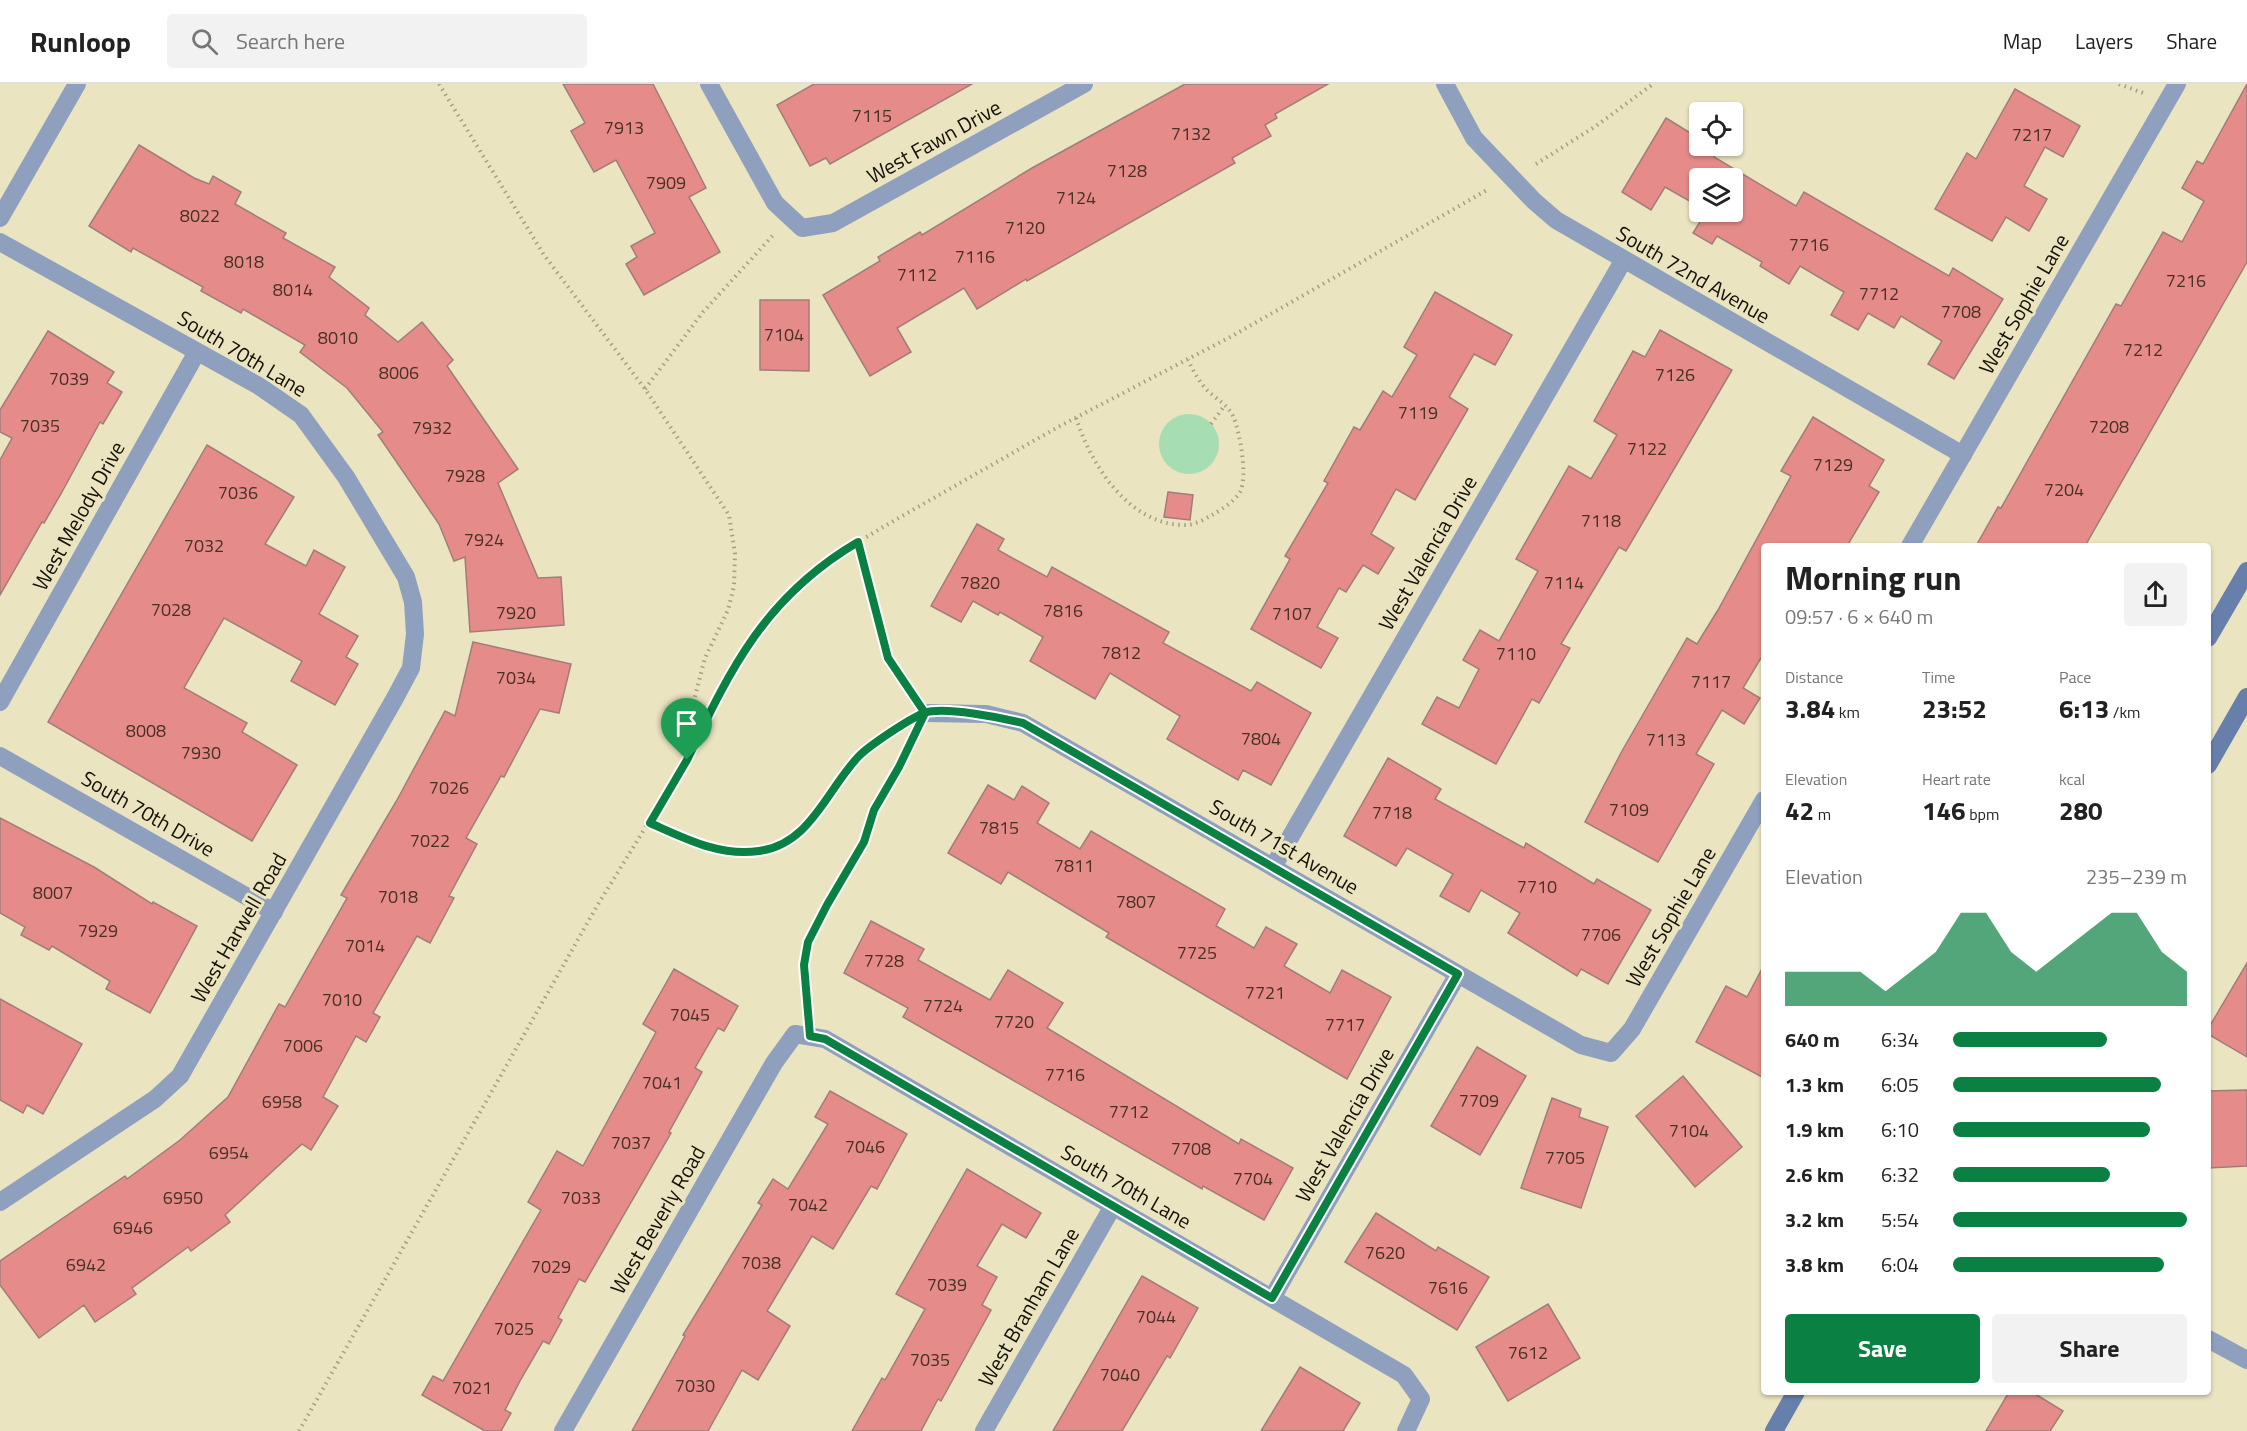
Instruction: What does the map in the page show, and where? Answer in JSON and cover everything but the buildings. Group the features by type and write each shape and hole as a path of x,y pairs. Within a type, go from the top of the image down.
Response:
{"main road":[{"path":"2211,633 2247,571"},
{"path":"2211,760 2247,698"},
{"path":"1774,1431 1794,1395"}],"street":[{"path":"0,218 77,84"},
{"path":"709,84 775,203 795,222"},
{"name":"West Fawn Drive","path":"795,222 833,223 1084,84"},
{"name":"South 72nd Avenue","path":"1445,84 1474,138 1534,201 1556,220 1623,261 1963,455"},
{"name":"West Sophie Lane","path":"1912,543 2177,84"},
{"name":"South 70th Lane","path":"0,242 259,386 301,415 327,448 394,555 406,577 413,602"},
{"name":"West Valencia Drive","path":"1273,867 1623,261"},
{"name":"West Melody Drive","path":"0,702 197,352"},
{"name":"West Harwell Road","path":"0,1202 155,1099 180,1076 411,668 415,634 413,602"},
{"name":"South 71st Avenue","path":"925,713 986,714 1023,723 1581,1045 1611,1053"},
{"name":"South 70th Drive","path":"0,756 274,912"},
{"name":"West Sophie Lane","path":"1611,1053 1632,1029 1761,805"},
{"name":"West Valencia Drive","path":"1272,1298 1458,974"},
{"name":"South 70th Lane","path":"803,1035 825,1039 1404,1375 1421,1399 1407,1431"},
{"name":"West Beverly Road","path":"563,1431 774,1064 803,1035"},
{"name":"West Branham Lane","path":"984,1431 1113,1206"},
{"path":"2211,1341 2247,1360"}],"path":[{"path":"439,84 544,255 645,389 729,515 735,554 734,586 728,610 705,658 694,700 687,760"},
{"path":"1536,164 1596,126 1653,84"},
{"path":"299,1431 580,936 687,760 721,688 752,636 792,590 826,561 858,542 1076,418 1188,360 1486,190"},
{"path":"645,389 703,312 795,222"},
{"path":"1076,418 1089,453 1122,497 1163,521 1183,525 1197,523 1221,510 1239,494 1243,483 1240,440 1233,415 1207,390 1188,360"},
{"path":"1211,424 1225,405"},
{"path":"858,542 888,658 925,713"},
{"path":"650,823 697,843 726,851 762,851 796,835 828,800 859,756 872,745 925,713"},
{"path":"803,1035 804,965 808,942 864,842 874,810 899,767 925,713"}],"green space":[{"path":"1189,414 1206,419 1214,427 1219,444 1214,461 1206,469 1189,474 1172,469 1164,461 1159,444 1164,427 1172,419"}],"route":[{"path":"687,760 650,823 697,843 726,851 762,851 796,835 810,822 859,756 872,745 925,713 986,714 1023,723 1458,974 1272,1298 825,1039 810,1036 804,965 808,942 864,842 874,810 899,767 925,713 888,658 858,542 826,561 792,590 752,636 721,688 687,760"}]}
